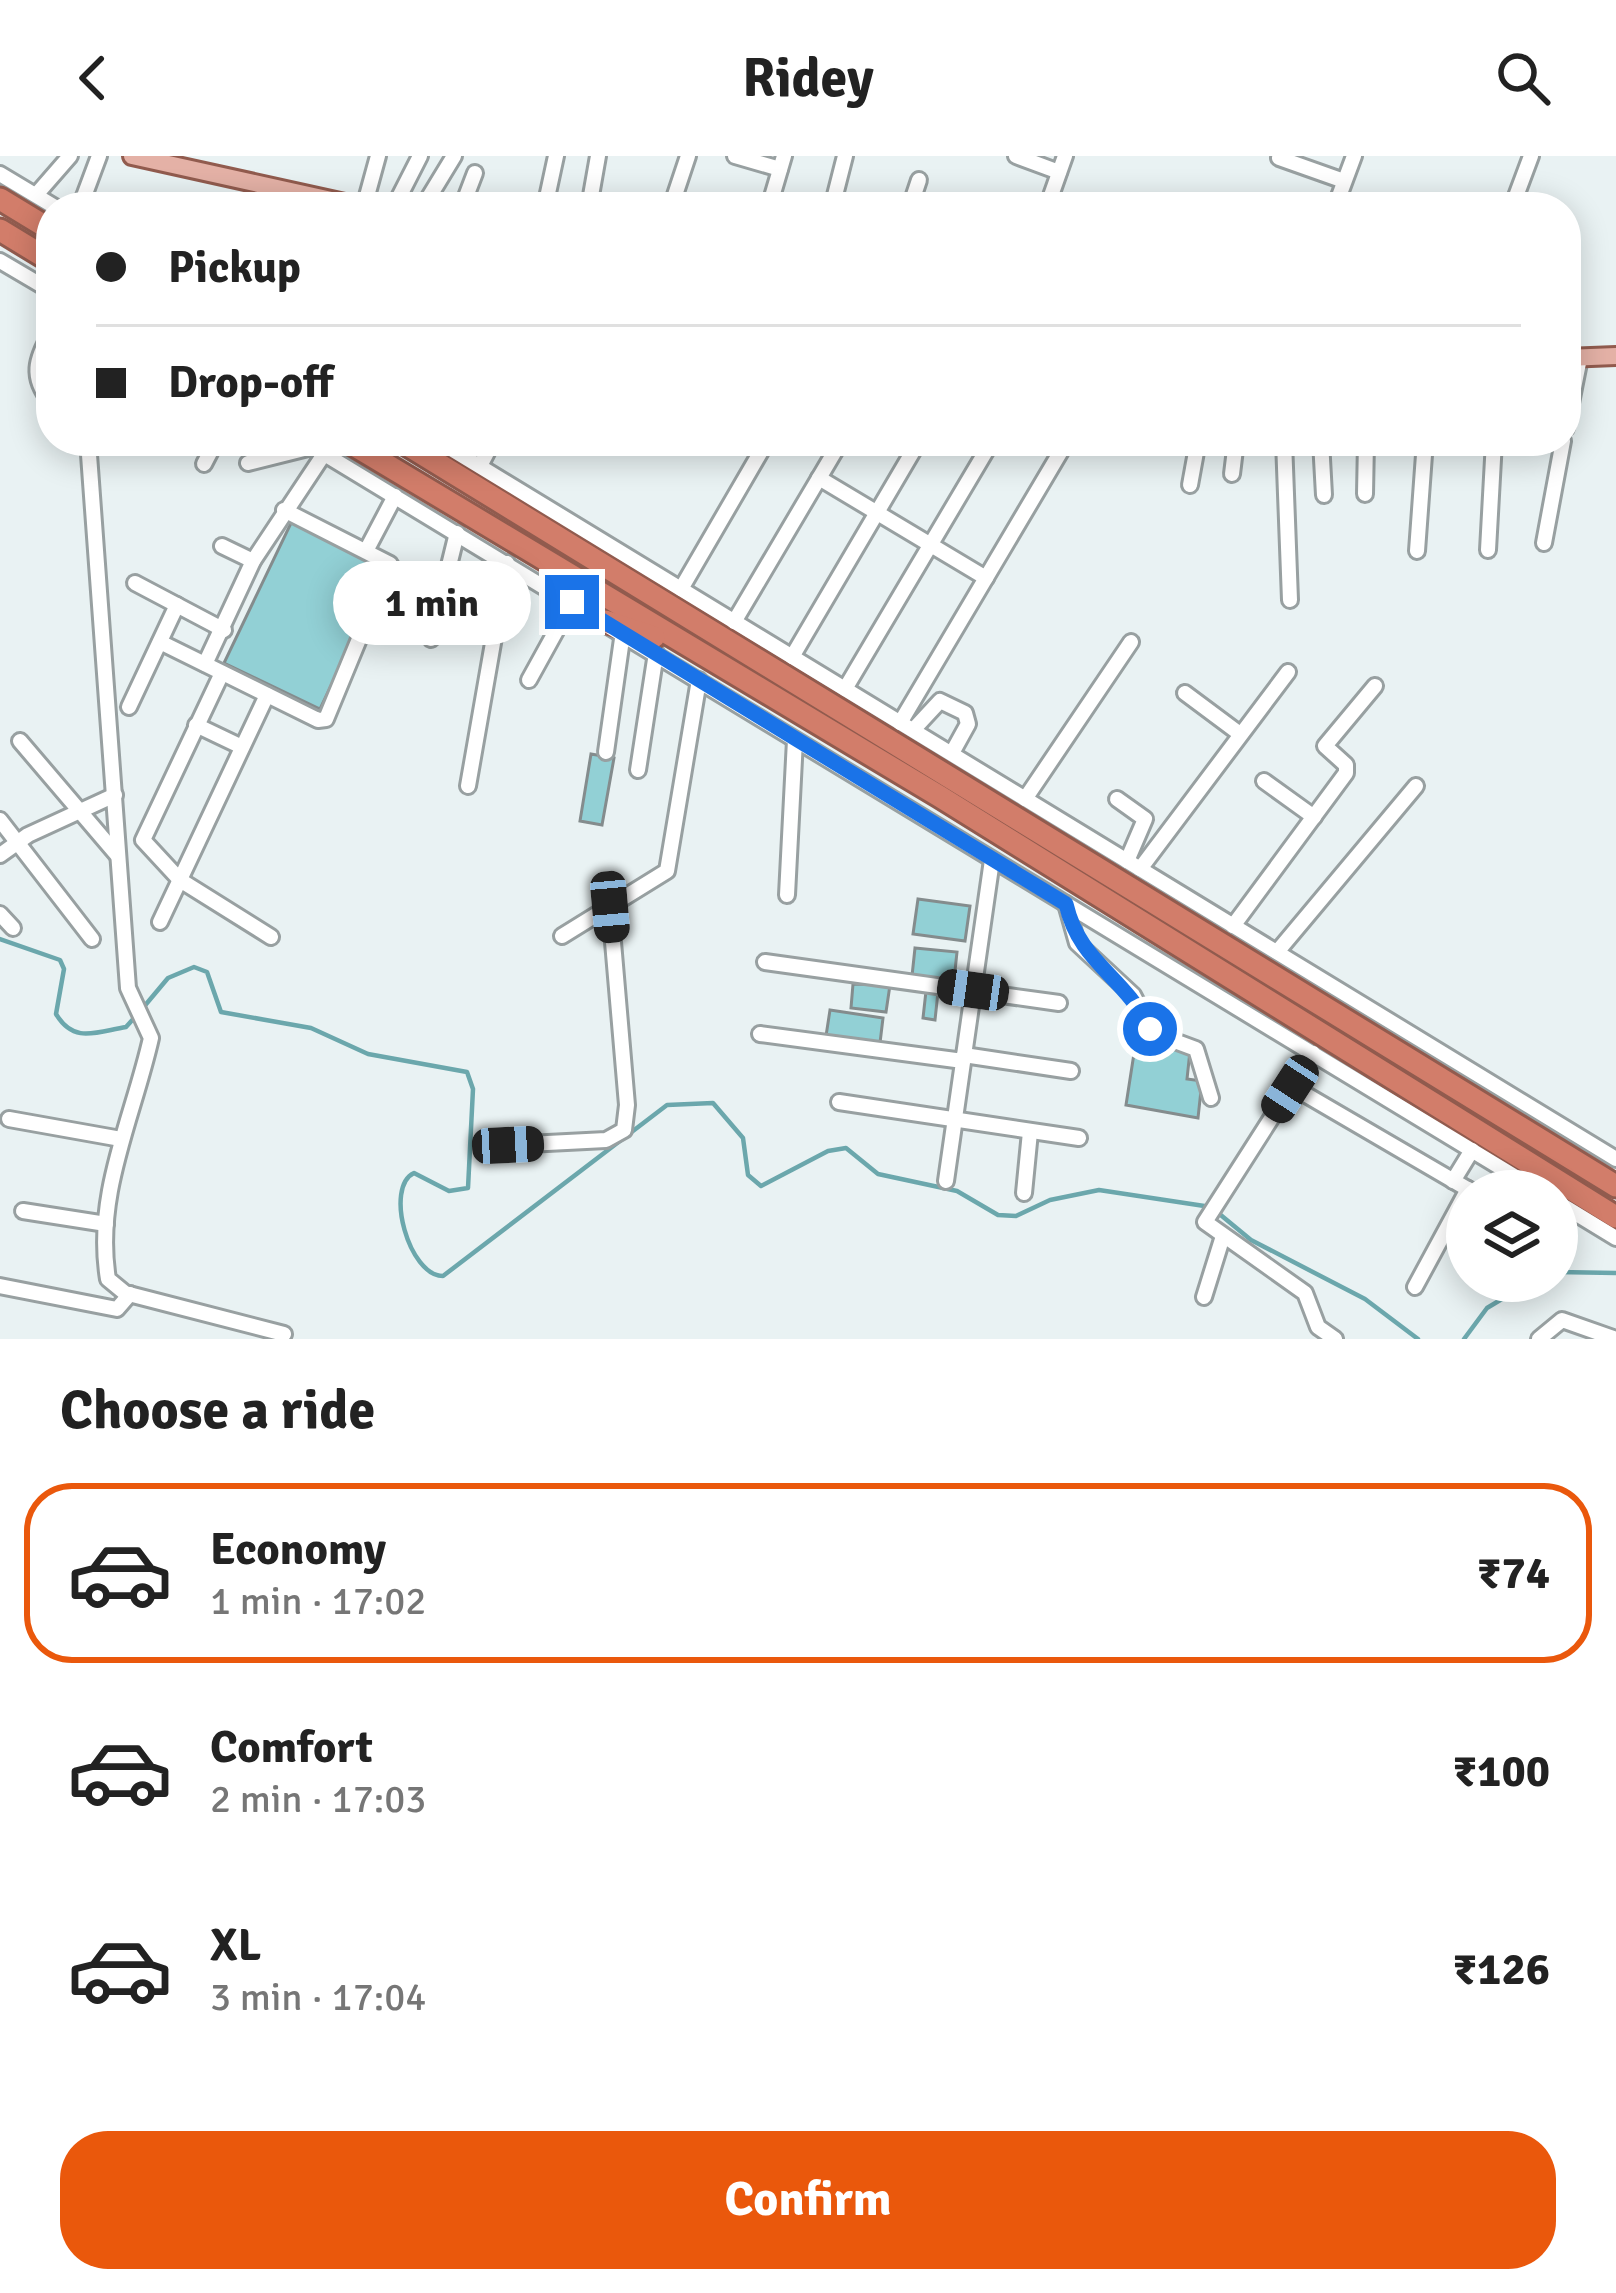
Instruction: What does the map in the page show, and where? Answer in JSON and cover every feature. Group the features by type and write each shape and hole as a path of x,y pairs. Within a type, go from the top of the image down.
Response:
{"highway":[{"path":"0,199 36,221"},
{"path":"0,230 36,252"},
{"path":"372,456 939,796 1616,1216"},
{"path":"426,456 1616,1186"},
{"path":"677,587 709,627"},
{"path":"614,627 689,649"}],"main road":[{"path":"132,156 181,161 304,192"},
{"path":"1581,358 1616,356"}],"street":[{"path":"39,192 70,156"},
{"path":"85,192 98,156"},
{"path":"367,192 378,156"},
{"path":"402,192 420,156"},
{"path":"432,192 454,156"},
{"path":"548,192 556,156"},
{"path":"592,192 598,156"},
{"path":"676,192 688,156"},
{"path":"735,156 782,162 773,192"},
{"path":"836,192 845,156"},
{"path":"1016,156 1062,164"},
{"path":"1340,192 1354,156"},
{"path":"1279,158 1344,181"},
{"path":"1516,192 1525,158"},
{"path":"468,192 475,173"},
{"path":"0,174 36,195"},
{"path":"915,192 919,180"},
{"path":"0,261 36,282"},
{"path":"89,456 133,1006 148,1026 149,1046 121,1139 106,1224 107,1279 115,1290 284,1334"},
{"path":"204,464 208,456"},
{"path":"248,463 276,456"},
{"path":"205,664 309,456"},
{"path":"328,456 1504,1170"},
{"path":"463,456 1616,1159"},
{"path":"479,466 485,456"},
{"path":"677,587 758,456"},
{"path":"734,622 832,456"},
{"path":"792,657 910,456"},
{"path":"845,689 983,456"},
{"path":"907,726 1058,456"},
{"path":"1190,484 1195,456"},
{"path":"1232,474 1234,456"},
{"path":"1285,456 1290,600"},
{"path":"1322,456 1324,495"},
{"path":"1365,494 1366,456"},
{"path":"1417,551 1425,456"},
{"path":"1488,550 1493,456"},
{"path":"1544,543 1560,456"},
{"path":"819,478 986,578"},
{"path":"366,551 395,496"},
{"path":"160,642 318,720 330,716 391,570 387,561 284,510"},
{"path":"431,639 457,533"},
{"path":"222,546 254,561"},
{"path":"468,786 507,563"},
{"path":"135,584 224,630"},
{"path":"530,680 572,602"},
{"path":"129,706 177,605"},
{"path":"606,752 614,627"},
{"path":"1025,799 1131,642"},
{"path":"638,770 656,653"},
{"path":"1134,865 1288,672"},
{"path":"222,673 144,831 146,847 180,880 272,937"},
{"path":"562,935 660,878 672,860 699,680"},
{"path":"1233,926 1348,769 1326,742 1375,686"},
{"path":"1185,693 1240,734"},
{"path":"160,922 266,695"},
{"path":"907,726 940,701 965,713 968,724 952,753"},
{"path":"196,725 242,747"},
{"path":"787,895 795,740"},
{"path":"20,741 119,857"},
{"path":"1264,781 1314,817"},
{"path":"1276,952 1416,786"},
{"path":"0,855 19,841 115,795"},
{"path":"1117,799 1145,819 1134,865"},
{"path":"0,820 92,939"},
{"path":"946,1181 992,860"},
{"path":"1066,904 1077,943 1133,995 1153,1033 1196,1049 1211,1098"},
{"path":"508,1145 606,1140 624,1130 627,1106 610,907"},
{"path":"0,914 13,928"},
{"path":"765,962 1059,1004"},
{"path":"760,1034 1071,1071"},
{"path":"1313,1053 1206,1216 1207,1226 1305,1293 1318,1327 1335,1339"},
{"path":"1303,1093 1446,1176"},
{"path":"839,1102 1079,1138"},
{"path":"9,1119 121,1139"},
{"path":"1024,1192 1030,1132"},
{"path":"1459,1170 1472,1150"},
{"path":"23,1211 106,1224"},
{"path":"1578,1216 1616,1238"},
{"path":"1414,1287 1446,1231"},
{"path":"1204,1297 1223,1237"},
{"path":"0,1286 117,1309 130,1294"},
{"path":"1539,1339 1562,1320 1616,1339"}],"building":[{"path":"292,521 388,567 320,709 224,663"},
{"path":"591,754 614,758 602,825 580,821"},
{"path":"918,899 970,906 965,941 913,934"},
{"path":"915,948 957,952 954,980 912,976"},
{"path":"853,984 890,985 886,1012 851,1008"},
{"path":"926,991 938,992 935,1020 923,1018"},
{"path":"830,1010 883,1018 880,1043 826,1036"},
{"path":"1157,1043 1190,1051 1187,1079 1202,1081 1198,1118 1126,1105 1135,1047 1155,1053"}],"waterway":[{"path":"0,939 60,960 64,969 56,1014 70,1029 86,1034 105,1031 126,1027 135,1017"},
{"path":"142,1009 168,978 194,967 207,972 221,1012 311,1028 368,1054 467,1072 473,1089 468,1188 449,1191 414,1173 405,1181 401,1195 404,1230 411,1247 431,1272 443,1276 667,1105 713,1103 743,1138 748,1175 761,1186 828,1151 846,1148 878,1174 957,1191 998,1215 1016,1216 1050,1200 1099,1190 1211,1207 1251,1240 1365,1299 1418,1339"},
{"path":"1578,1272 1616,1273"},
{"path":"1464,1339 1497,1302"}],"route":[{"path":"572,602 1066,904 1077,943 1133,995 1150,1029"}]}
